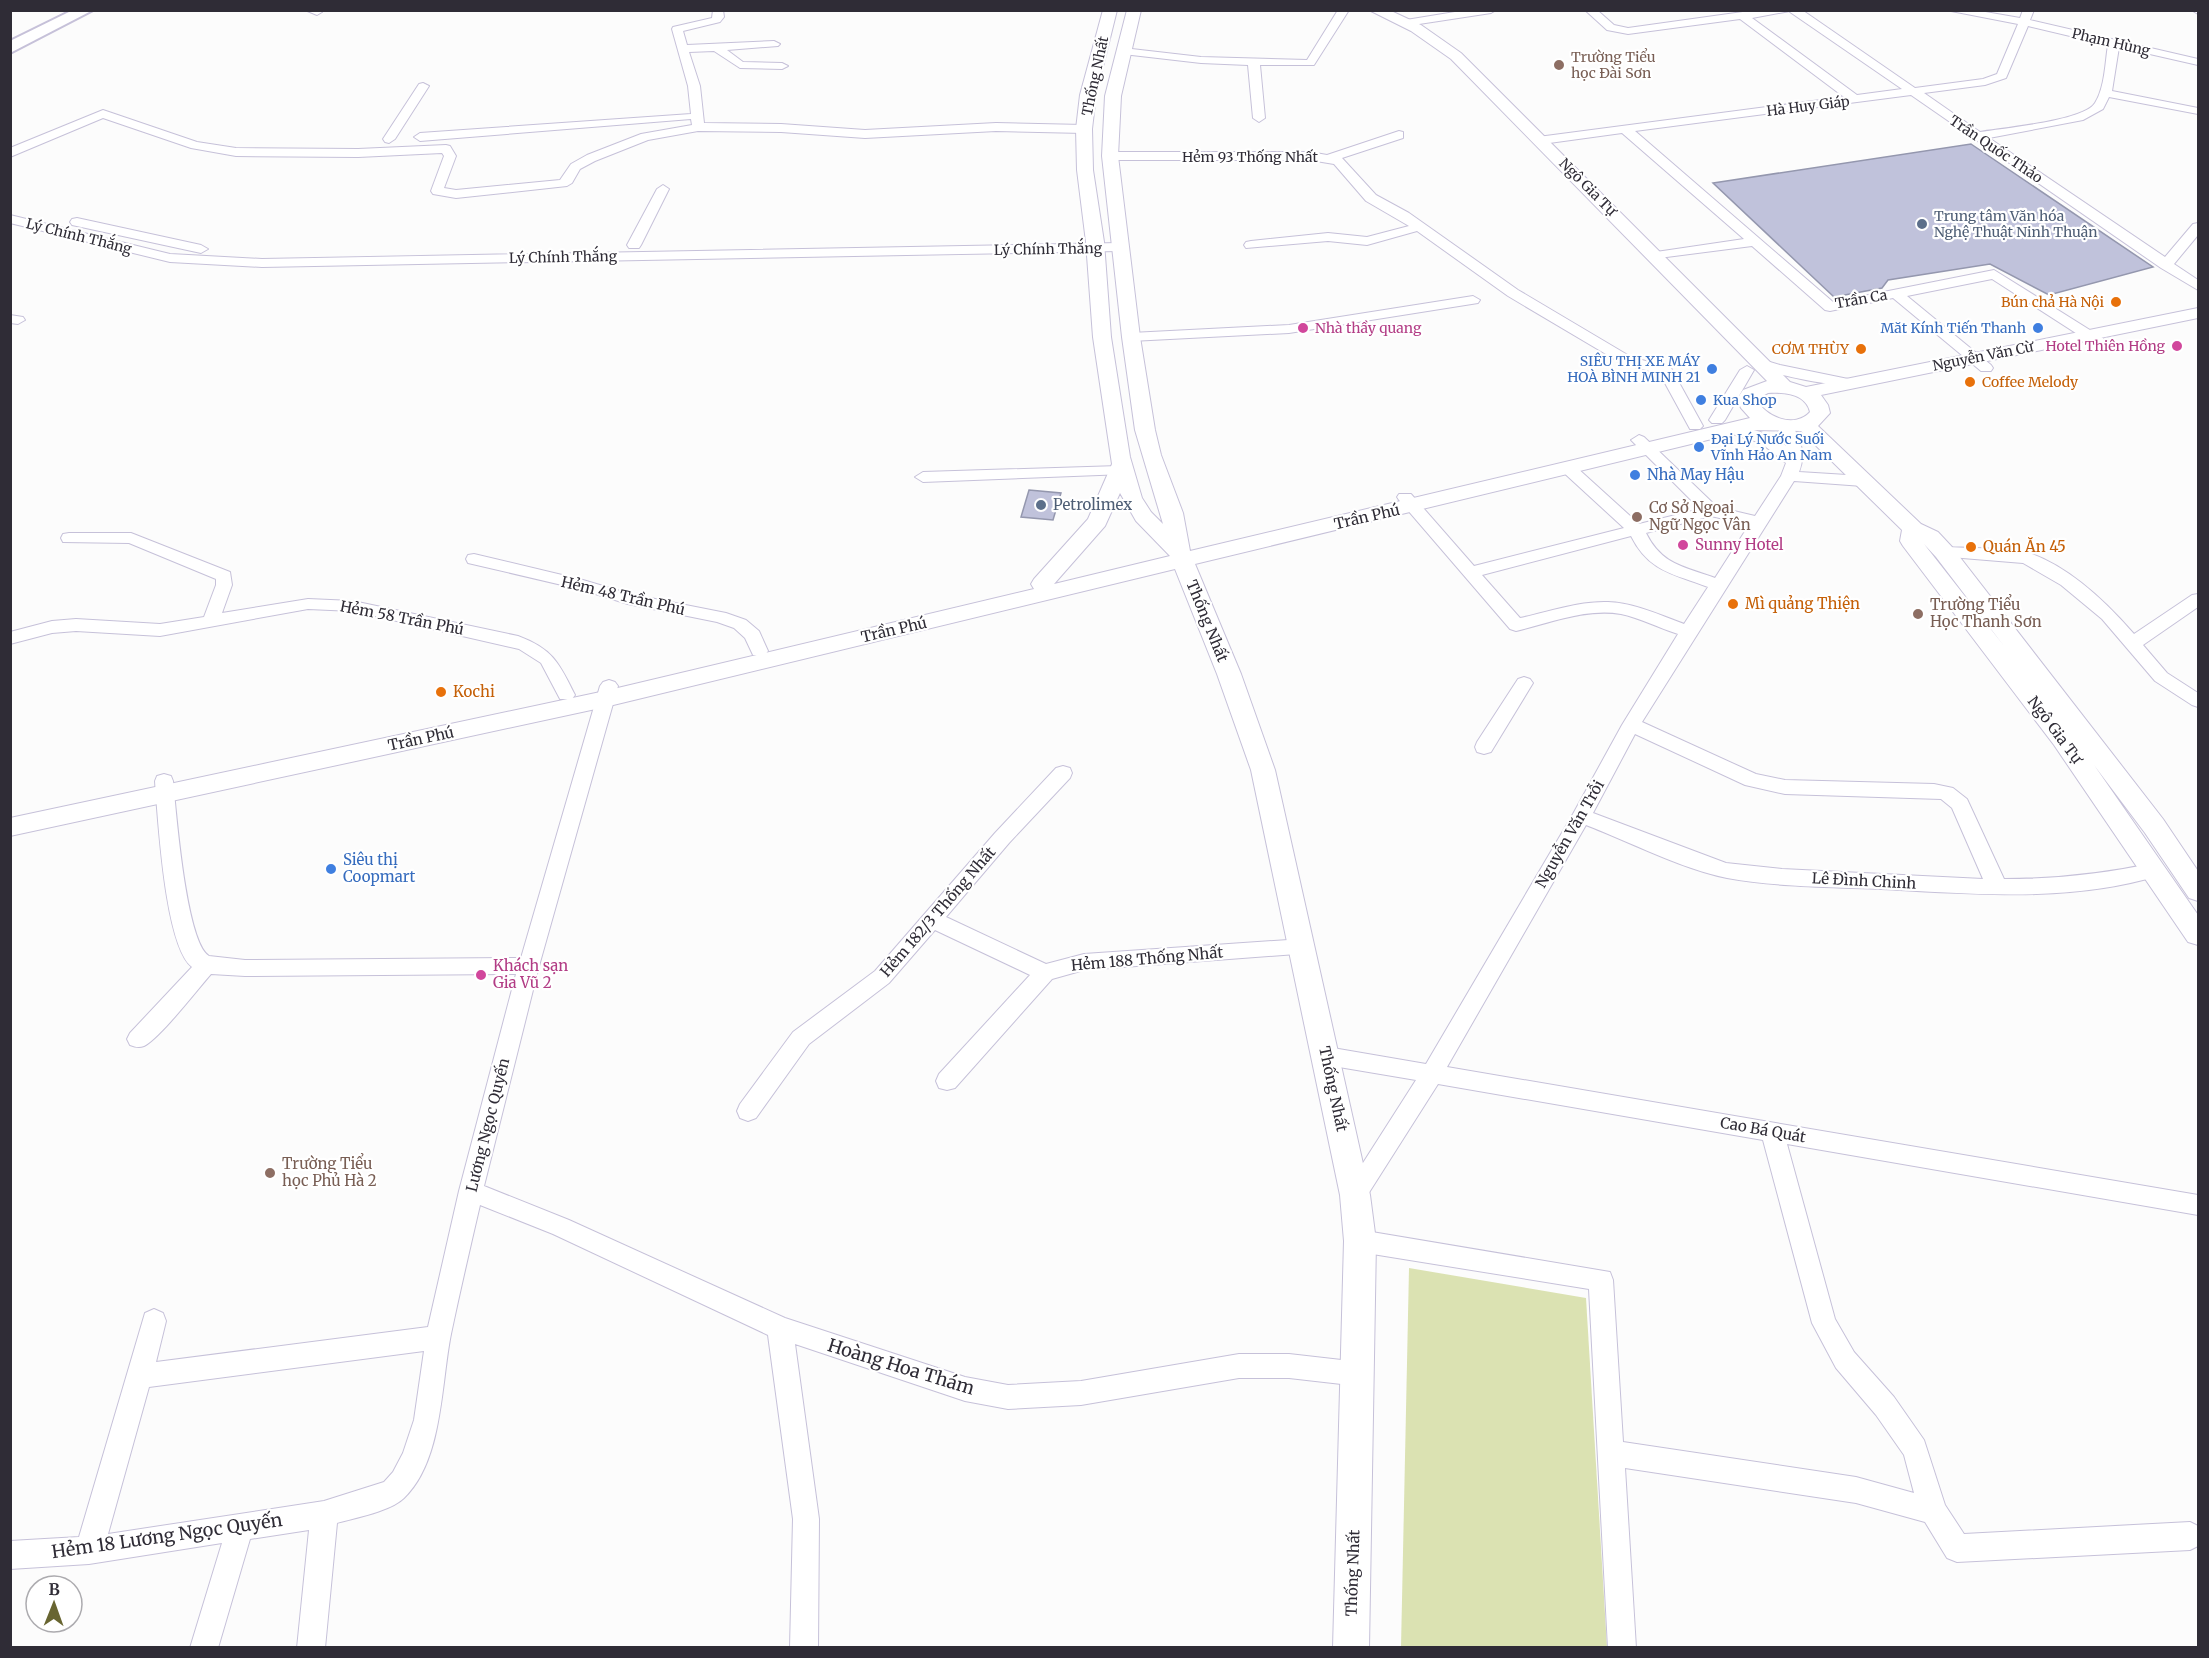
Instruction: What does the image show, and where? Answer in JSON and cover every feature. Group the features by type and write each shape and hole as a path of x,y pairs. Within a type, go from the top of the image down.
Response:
{"highway":[{"path":"10,38 66,10"},
{"path":"10,48 86,10"}],"main road":[{"name":"Thống Nhất","path":"1110,10 1095,68 1084,129 1084,155 1095,242 1102,337 1121,464 1137,508 1181,556"},
{"name":"Thống Nhất","path":"1134,10 1113,96 1110,156 1131,337 1151,455 1172,513 1181,556 1229,674 1263,770 1327,1056 1355,1195 1360,1241 1359,1374 1351,1647"},
{"name":"Ngô Gia Tự","path":"1357,10 1398,24"},
{"name":"Ngô Gia Tự","path":"1376,10 1398,24 1542,140 1589,188 1647,257 1683,294 1754,366 1784,387"},
{"path":"1095,68 1118,70"},
{"name":"Ngô Gia Tự","path":"1475,85 1523,143 1571,190 1647,257"},
{"path":"1523,143 1542,140"},
{"path":"1084,155 1110,156"},
{"path":"1571,190 1589,188"},
{"name":"Nguyễn Văn Cừ","path":"1803,393 1848,383 1980,363 2097,340 2199,313"},
{"name":"Nguyễn Văn Cừ","path":"2097,340 2199,328"},
{"path":"1102,337 1131,337"},
{"name":"Nguyễn Văn Cừ","path":"1820,408 1980,363"},
{"name":"Ngô Gia Tự","path":"1754,366 1764,387"},
{"path":"1748,405 1750,394 1764,387 1784,387 1812,397 1820,408 1818,417 1788,424"},
{"name":"Ngô Gia Tự","path":"1748,405 1758,416 1788,424 1863,481 1913,530 1930,537 1944,552 2147,817 2199,891"},
{"name":"Trần Phú","path":"10,814 165,787 607,693 1643,445 1724,424 1748,405"},
{"name":"Trần Phú","path":"1409,501 1569,469 1695,426 1788,424"},
{"path":"1042,584 1098,521 1121,464 1151,455"},
{"name":"Ngô Gia Tự","path":"1913,530 1911,541 2063,739 2199,935"},
{"name":"Trần Phú","path":"10,827 165,787 566,695 607,693 759,651 1042,584 1181,556"},
{"path":"2154,870 2182,867"}],"street":[{"path":"698,122 694,86 677,29 716,20 719,17 718,10"},
{"path":"1123,51 1189,59 1254,63 1310,63 1317,56 1344,10"},
{"path":"1398,24 1491,10"},
{"path":"1590,10 1611,28 1622,31 1785,10"},
{"name":"Trần Quốc Thảo","path":"1794,10 1911,92 2199,286"},
{"name":"Phạm Hùng","path":"1951,10 2024,22 2199,62"},
{"name":"Hà Huy Giáp","path":"1542,140 1986,82 2002,76 2029,10"},
{"path":"1744,17 1856,100"},
{"path":"1977,136 2093,114 2105,93 2114,43"},
{"path":"683,49 774,44"},
{"path":"715,46 740,65 782,66"},
{"path":"1254,63 1259,118"},
{"path":"389,139 423,86"},
{"path":"2105,93 2199,111"},
{"path":"10,153 103,114 195,145 236,152 358,153 446,149 450,156 437,191 456,194 563,183 568,180 575,167 591,158 645,137 698,122"},
{"path":"319,142 698,122 865,134 996,127 1084,129"},
{"name":"Trần Ca","path":"1625,129 1830,307 1994,274 2097,340"},
{"path":"1331,158 1399,135"},
{"name":"Hẻm 93 Thống Nhất","path":"1110,156 1331,158 1338,161 1379,205 1404,216 1513,293 1586,335 1617,356 1666,371 1695,426"},
{"path":"634,245 663,189"},
{"name":"Lý Chính Thắng","path":"10,206 187,248 226,252 634,245 808,247"},
{"name":"Lý Chính Thắng","path":"10,219 170,258 262,263 808,247 1119,242"},
{"path":"1251,245 1328,237 1367,241 1419,226"},
{"path":"2166,265 2199,227"},
{"path":"1647,257 1754,242"},
{"path":"215,262 226,252"},
{"path":"1895,293 1980,363"},
{"path":"1131,337 1289,329 1473,300"},
{"path":"1792,470 1782,447 1765,438 1724,424 1754,366 1848,383"},
{"path":"1788,424 1795,441 1792,470"},
{"path":"1643,445 1711,511"},
{"path":"923,477 1121,464"},
{"path":"1569,469 1636,530 1647,552 1664,565 1718,585"},
{"path":"1792,470 1863,481"},
{"name":"Nguyễn Văn Trỗi","path":"1355,1195 1432,1074 1582,816 1631,725 1792,470"},
{"path":"1409,501 1516,625 1588,609 1611,608 1635,613 1688,632"},
{"path":"1472,572 1711,511 1758,522"},
{"path":"69,538 131,538 224,576 224,585 211,621"},
{"path":"1944,552 2027,558 2067,581 2108,615 2161,677 2199,701"},
{"name":"Hẻm 48 Trần Phú","path":"474,559 583,585 628,599 720,617 740,624 753,635 759,651"},
{"path":"2132,644 2199,599"},
{"name":"Hẻm 58 Trần Phú","path":"10,638 52,627 76,625 160,630 308,604 354,606 512,640 535,648 546,657 566,695"},
{"path":"1484,747 1524,683"},
{"name":"Lương Ngọc Quyến","path":"324,1514 393,1491 402,1481 414,1458 427,1420 438,1337 471,1191 529,966 607,693"},
{"path":"1631,725 1752,780 1767,784 1806,788 1946,793 1960,804 1997,887"},
{"name":"Hẻm 182/3 Thống Nhất","path":"748,1112 801,1038 882,977 1063,773"},
{"path":"165,787 169,841 187,942 194,957 206,965 245,968 529,966"},
{"name":"Lê Đình Chinh","path":"1582,816 1726,870 1782,877 1997,887 2076,886 2154,870"},
{"path":"932,919 1045,973 947,1081"},
{"name":"Hẻm 188 Thống Nhất","path":"1045,973 1084,962 1303,948"},
{"path":"138,1039 169,1008 206,965"},
{"name":"Cao Bá Quát","path":"1327,1056 2199,1204"},
{"path":"1772,1132 1824,1323 1845,1360 1885,1406 1916,1449 1933,1511 1957,1548 2190,1536"},
{"name":"Hoàng Hoa Thám","path":"471,1191 561,1227 780,1328 965,1389 1008,1397 1081,1393 1239,1366 1289,1366 1359,1374"},
{"path":"1360,1241 1601,1280 1622,1647"},
{"path":"89,1550 154,1321"},
{"path":"780,1328 806,1519 804,1647"},
{"path":"139,1376 438,1337"},
{"path":"1611,1453 1856,1490 1933,1511"},
{"path":"311,1647 324,1514"},
{"name":"Hẻm 18 Lương Ngọc Quyến","path":"10,1555 89,1550 324,1514"},
{"path":"204,1647 240,1527"}],"green space":[{"path":"1409,1268 1586,1298 1607,1647 1401,1647"}],"building":[{"name":"Trung tâm Văn hóa Nghệ Thuật Ninh Thuận","path":"1971,144 2153,267 2049,295 1990,264 1888,280 1882,288 1834,297 1713,183"},
{"name":"Petrolimex","path":"1029,490 1061,493 1053,520 1021,517"}],"place":[{"name":"Trường Tiểu học Đài Sơn","path":"1559,65"},
{"name":"Trung tâm Văn hóa Nghệ Thuật Ninh Thuận","path":"1922,224"},
{"name":"Bún chả Hà Nội","path":"2116,302"},
{"name":"Nhà thầy quang","path":"1303,328"},
{"name":"Măt Kính Tiến Thanh","path":"2038,328"},
{"name":"Hotel Thiên Hồng","path":"2177,346"},
{"name":"CƠM THÙY","path":"1861,349"},
{"name":"SIÊU THỊ XE MÁY HOÀ BÌNH MINH 21","path":"1712,369"},
{"name":"Coffee Melody","path":"1970,382"},
{"name":"Kua Shop","path":"1701,400"},
{"name":"Đại Lý Nước Suối Vĩnh Hảo An Nam","path":"1699,447"},
{"name":"Nhà May Hậu","path":"1635,475"},
{"name":"Petrolimex","path":"1041,505"},
{"name":"Cơ Sở Ngoại Ngữ Ngọc Vân","path":"1637,517"},
{"name":"Sunny Hotel","path":"1683,545"},
{"name":"Quán Ăn 45","path":"1971,547"},
{"name":"Mì quảng Thiện","path":"1733,604"},
{"name":"Trường Tiểu Học Thanh Sơn","path":"1918,614"},
{"name":"Kochi","path":"441,692"},
{"name":"Siêu thị Coopmart","path":"331,869"},
{"name":"Khách sạn Gia Vũ 2","path":"481,975"},
{"name":"Trường Tiểu học Phủ Hà 2","path":"270,1173"}]}
